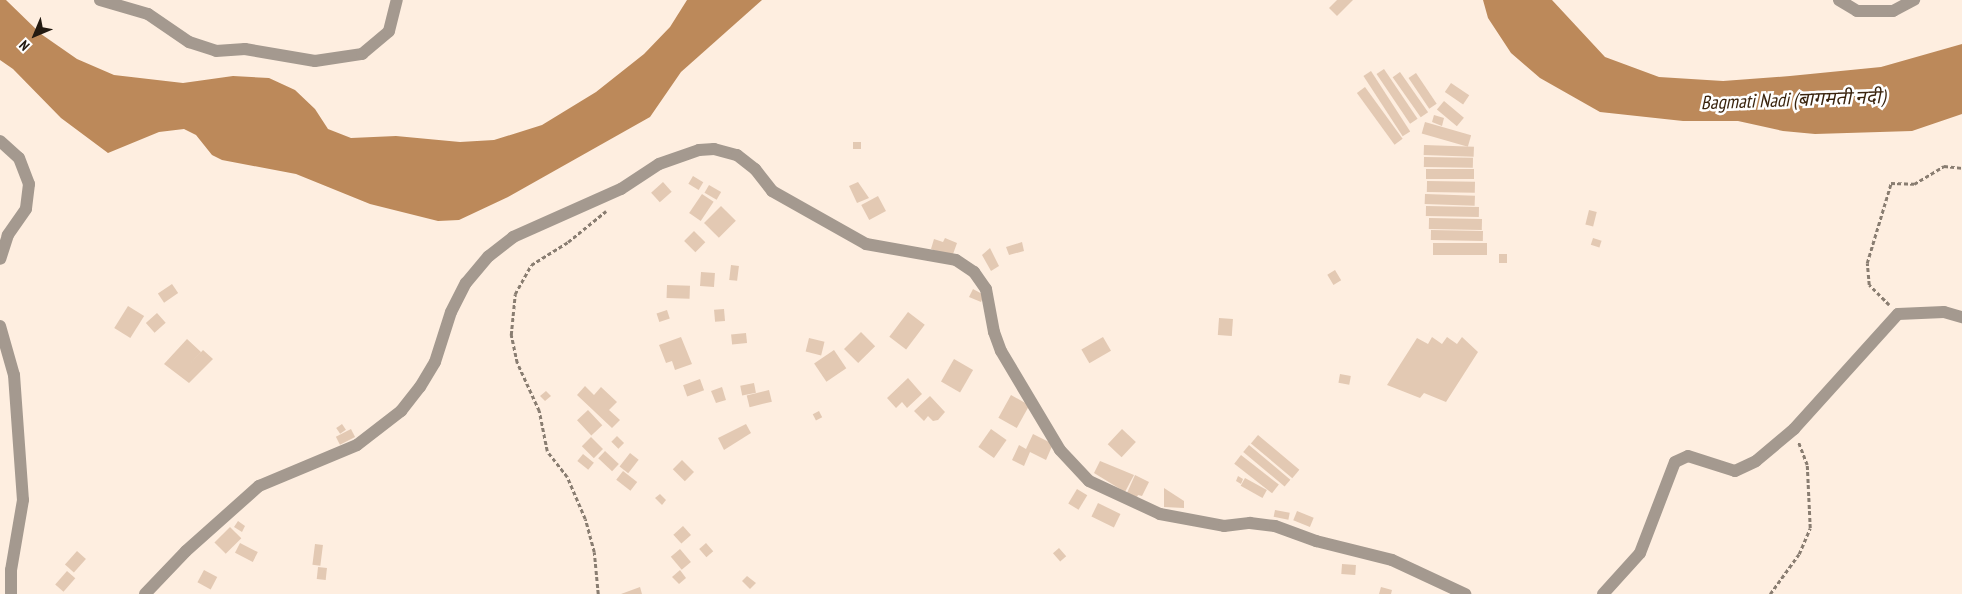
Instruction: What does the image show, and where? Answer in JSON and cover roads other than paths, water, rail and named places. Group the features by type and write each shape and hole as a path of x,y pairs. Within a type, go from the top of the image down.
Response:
{"street":[{"path":"100,0 148,14 189,42 216,51 244,49 315,61 362,54 389,30 398,0"},
{"path":"1839,0 1857,12 1893,11 1914,0"},
{"path":"0,141 19,158 29,184 26,209 8,235 0,259"},
{"path":"146,594 186,551 259,486 358,445 401,411 420,388 435,362 451,312 466,283 488,256 513,237 621,189 659,164 698,150 714,149 737,155 755,169 772,191 866,244 956,260 974,272 986,289 994,332 1001,350 1060,450 1090,481 1160,514 1224,526 1250,523 1275,526 1316,541 1392,560 1465,594"},
{"path":"1603,594 1640,553 1675,462 1688,456 1735,472 1756,461 1794,429 1898,314 1944,312 1962,317"},
{"path":"0,326 14,375 23,500 11,570 11,594"}],"water":[{"path":"0,0 6,0 41,34 77,59 114,75 183,83 233,76 269,78 295,90 315,109 328,129 351,138 396,136 460,142 494,140 542,125 596,92 644,54 670,27 687,0 762,0 681,72 650,117 508,197 459,220 438,221 370,204 296,174 222,160 212,155 196,135 184,129 159,132 108,153 61,118 13,69 0,60"},
{"name":"Bagmati Nadi (बागमती नदी)","path":"1483,0 1552,0 1605,57 1659,77 1723,81 1881,67 1962,44 1962,114 1912,131 1815,134 1783,131 1738,121 1683,121 1600,112 1540,78 1511,53 1488,18"}]}
